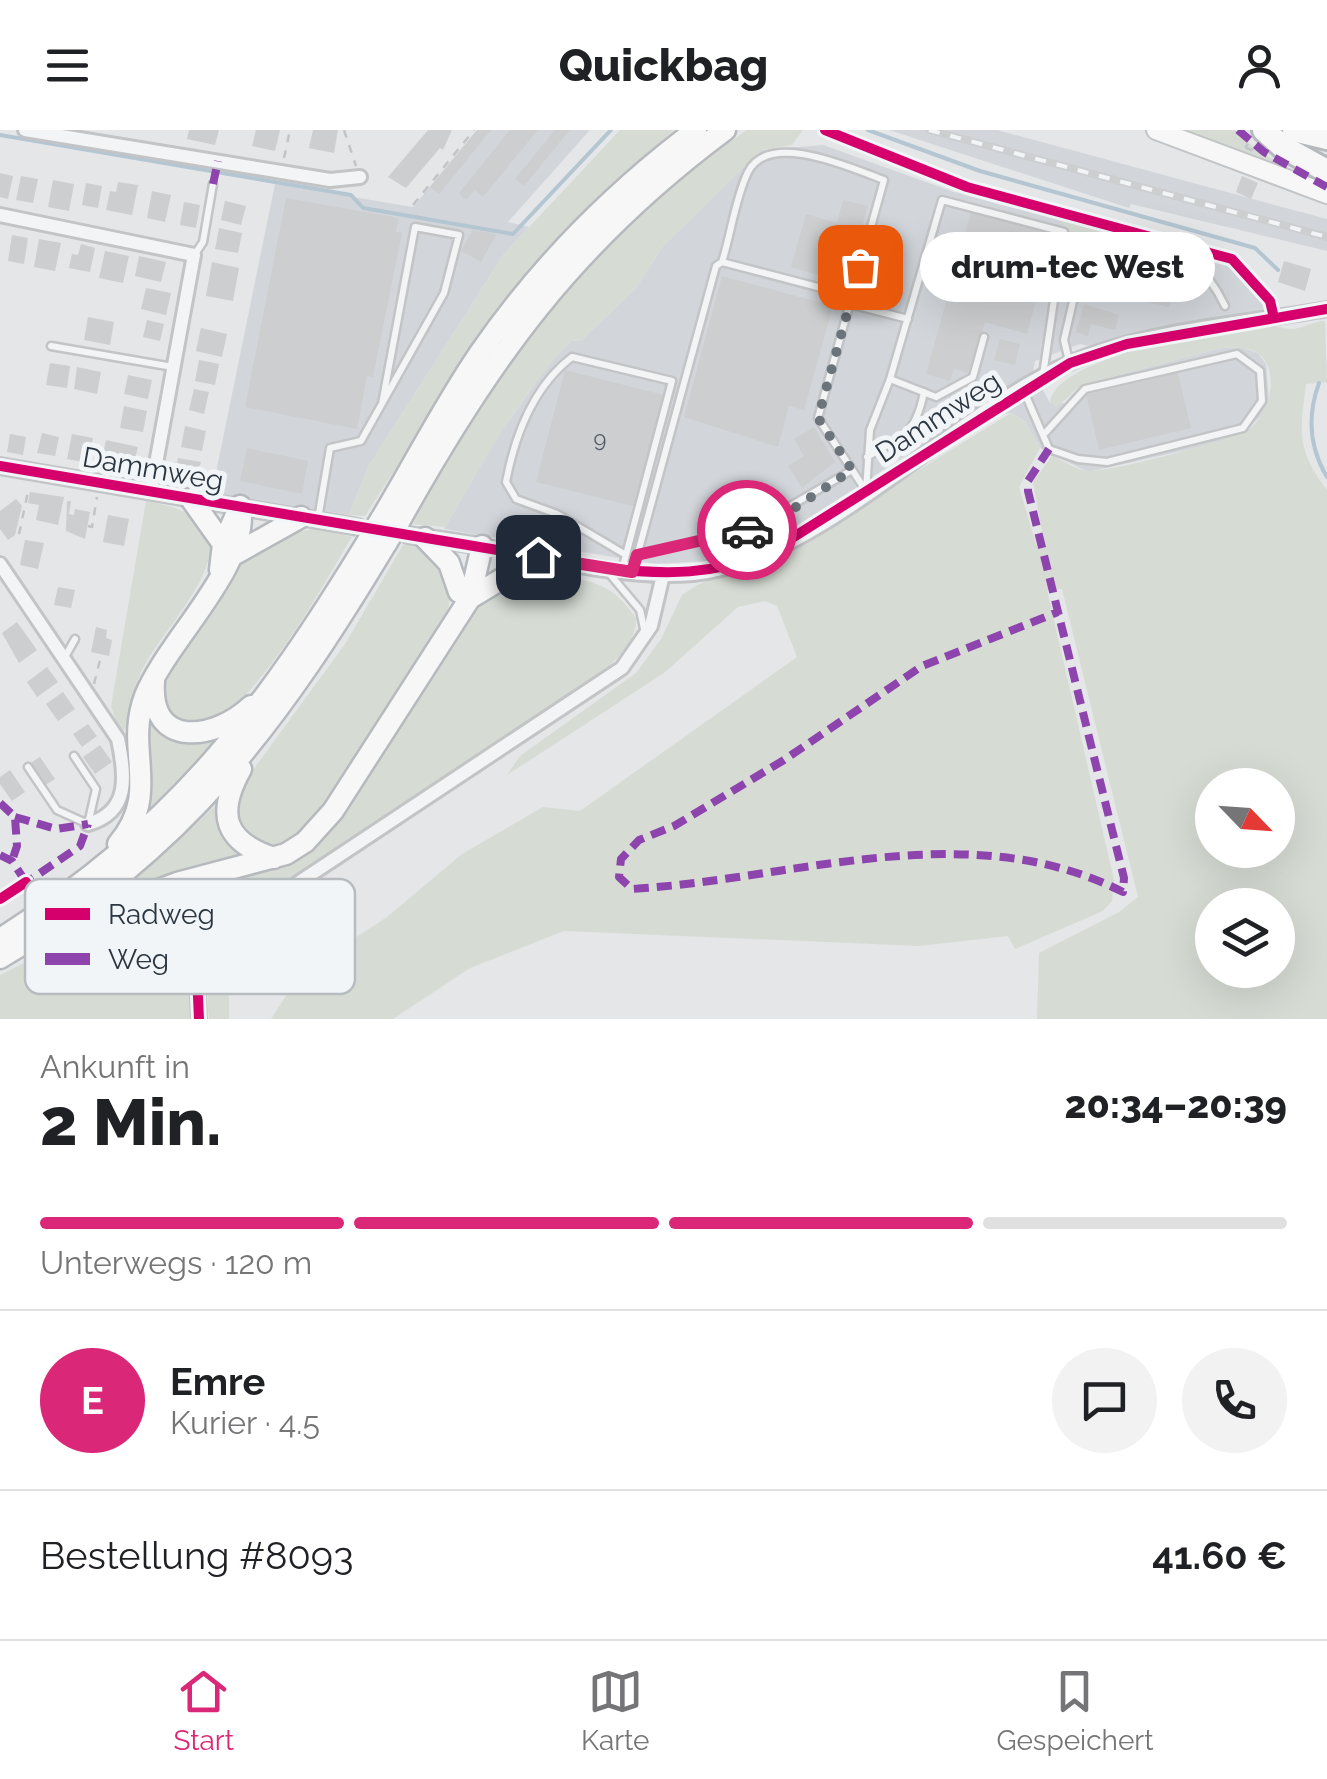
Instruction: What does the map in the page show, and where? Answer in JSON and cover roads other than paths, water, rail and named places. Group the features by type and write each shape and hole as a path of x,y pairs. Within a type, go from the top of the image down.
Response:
{"highway":[{"path":"403,528 460,384 526,290 603,207 696,130"},
{"path":"88,879 184,795 241,732 372,536 403,528 466,407 556,281 628,207 725,130"},
{"path":"1294,130 1327,138"},
{"path":"1252,141 1283,147 1326,178"},
{"path":"191,499 229,549"},
{"path":"85,879 128,832 139,812 143,790 139,728 144,700 243,529 240,506"},
{"path":"229,549 310,518"},
{"path":"403,528 450,563 465,595"},
{"path":"274,858 237,839 226,816 236,779 372,536"},
{"path":"194,879 274,858 305,842 334,811 454,623 465,595 470,562 482,546"},
{"path":"465,595 538,557"},
{"path":"155,676 154,694 164,720 198,735 218,730 246,711 281,676"},
{"path":"114,879 151,852 236,767 269,724"},
{"path":"0,939 25,923"},
{"path":"0,958 25,943"}],"main road":[{"path":"1156,130 1326,178"}],"street":[{"path":"26,130 330,180 360,177"},
{"path":"0,215 194,254 151,491"},
{"name":"Dammweg","path":"403,528 604,568 664,574 709,572 756,558 866,492 1023,388 1070,363 1127,344 1327,310"},
{"name":"Dammweg","path":"0,466 310,518 372,536"},
{"path":"0,564 112,726 124,770 120,801 114,812 88,824"},
{"path":"302,879 611,677 645,640 658,607 664,574"},
{"path":"198,994 199,1019"}],"lane":[{"path":"627,571 637,555 716,266 722,262 748,170 762,156 780,150 818,156 884,180 818,418 866,492"},
{"path":"194,254 203,242 214,184"},
{"path":"866,492 870,430 890,380 942,200 1064,232 1043,376"},
{"path":"310,518 330,448 361,441 382,404 444,293 459,235 414,227 382,404"},
{"path":"1060,275 1078,280 1114,278 1130,248 1138,244 1165,246 1192,259 1211,276 1226,306"},
{"path":"722,262 908,320"},
{"path":"1070,363 1064,340 1078,280"},
{"path":"890,380 936,397 973,378 984,337"},
{"path":"52,346 174,367"},
{"path":"1023,388 1046,432 1050,449 1078,460 1107,462 1243,428 1262,401 1260,371 1237,354 1085,389 1046,432"},
{"path":"626,555 557,514 516,499 506,482 511,455 532,407 550,374 572,356 672,381 626,555 627,571"},
{"path":"866,458 908,432 920,418 924,392"},
{"path":"637,555 751,529 796,507 852,470"},
{"path":"604,568 640,610 645,640"},
{"path":"64,657 74,639"},
{"path":"28,767 57,810 88,824 96,789 74,756"}],"waterway":[{"path":"0,135 351,195 363,208 513,234 611,130"},
{"path":"868,130 980,171 1255,248 1278,270"},
{"path":"1319,383 1312,431 1316,454 1327,477"}],"railway":[{"path":"929,130 1327,237"}],"place":[{"name":"drum-tec West","path":"860,267"}]}
